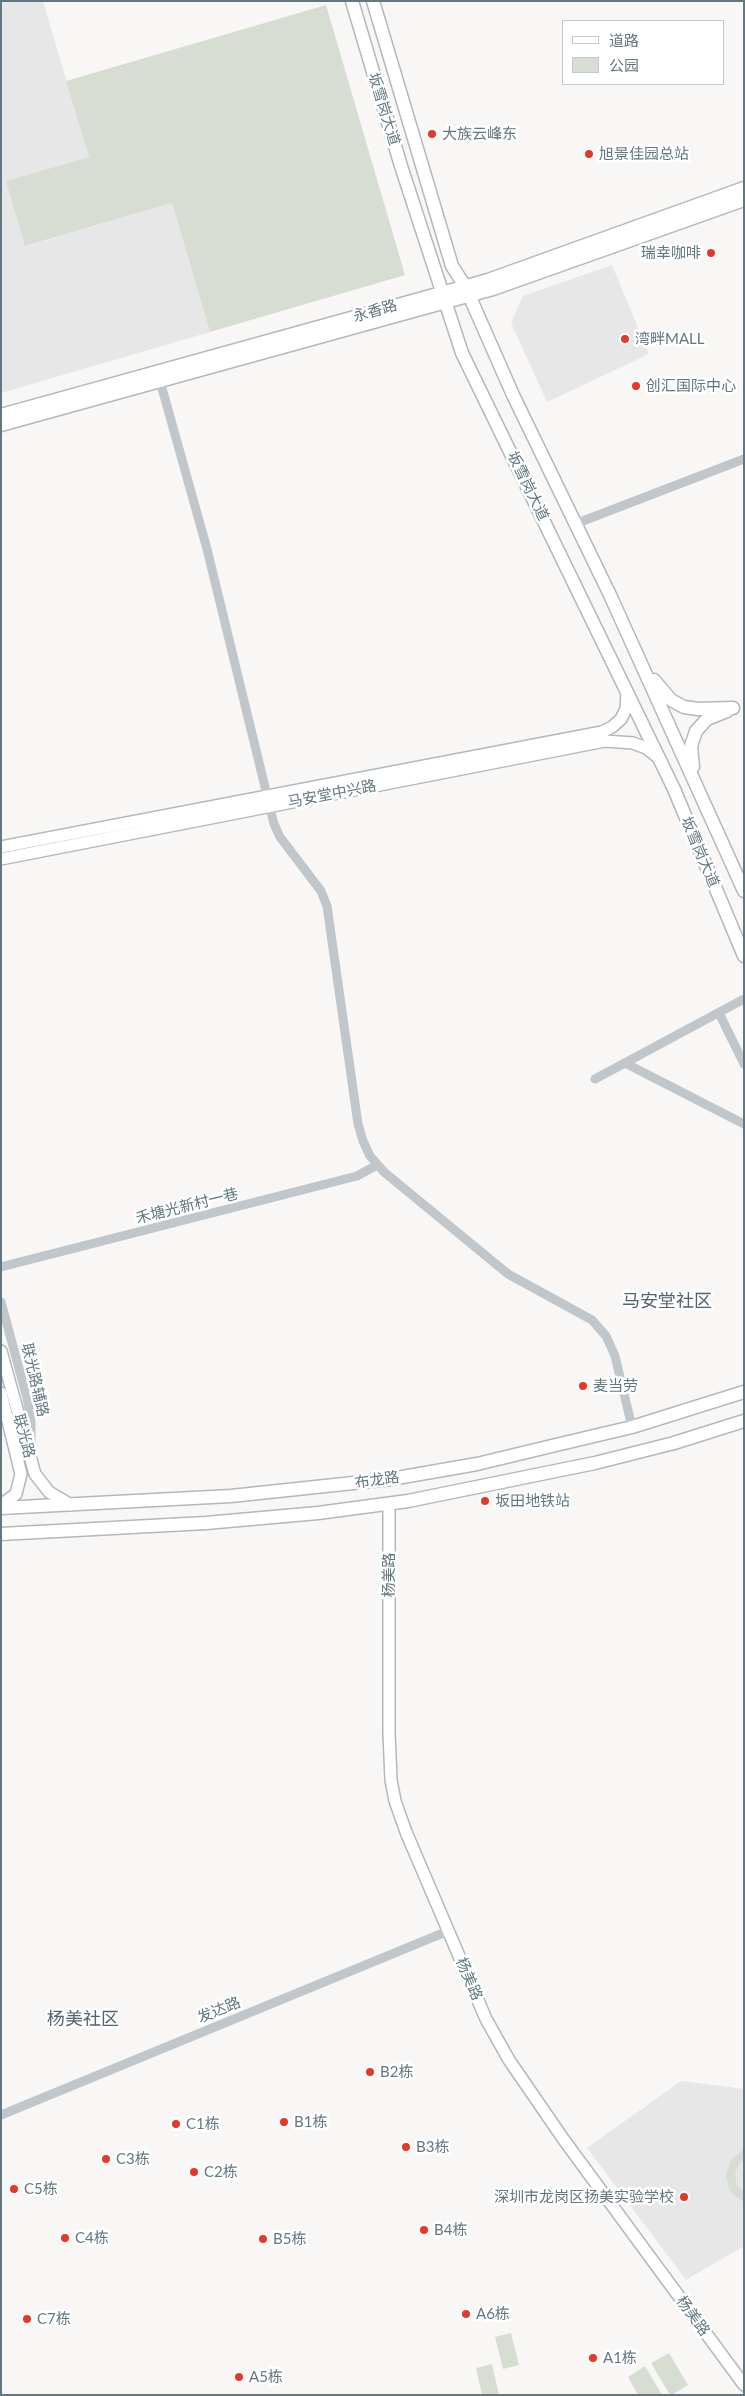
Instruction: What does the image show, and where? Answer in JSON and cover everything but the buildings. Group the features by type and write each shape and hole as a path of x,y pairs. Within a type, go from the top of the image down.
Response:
{"main road":[{"name":"坂雪岗大道","path":"352,1 443,298 465,360 660,759 744,956"},
{"name":"坂雪岗大道","path":"373,1 452,266 467,291 513,395 643,666 744,891"},
{"name":"永香路","path":"467,291 744,188"},
{"name":"永香路","path":"1,425 160,381 467,291 744,200"},
{"name":"永香路","path":"1,415 443,298"},
{"path":"643,666 666,695 678,704 691,709 739,707"},
{"path":"695,780 691,746 696,731 707,719 739,707"},
{"name":"布龙路","path":"1,1506 71,1505 230,1496 391,1479 477,1464 632,1427 744,1392"},
{"name":"布龙路","path":"1,1534 206,1523 389,1504 594,1463 674,1443 744,1421"}],"street":[{"path":"160,381 207,549 268,801 280,837 321,891 327,906 358,1124 363,1140 377,1165 508,1274 592,1320 606,1336 615,1356 632,1427"},
{"path":"575,524 744,459"},
{"name":"马安堂中兴路","path":"1,859 268,801 602,732 612,727 621,719 626,710 626,688"},
{"name":"马安堂中兴路","path":"1,847 605,741 633,743 646,748 660,759"},
{"path":"595,1079 744,999"},
{"path":"719,1013 744,1064"},
{"path":"625,1063 744,1124"},
{"name":"禾塘光新村一巷","path":"1,1268 357,1176 377,1165"},
{"name":"联光路辅路","path":"1,1302 28,1406 31,1422 32,1465"},
{"name":"联光路","path":"1,1351 32,1465 41,1483 49,1492 71,1505"},
{"name":"联光路","path":"1,1392 22,1474 16,1494 1,1506"},
{"name":"杨美路","path":"389,1504 389,1733 391,1780 406,1832 486,2019 509,2060 564,2140 744,2385"},
{"name":"发达路","path":"1,2115 448,1931"}],"shaded area":[{"path":"1,1 43,1 89,157 7,181 26,246 172,203 210,332 1,393"},
{"path":"612,265 649,354 547,402 511,323 523,296"},
{"name":"深圳市龙岗区扬美实验学校","path":"681,2081 744,2089 744,2246 686,2280 587,2148"}],"green space":[{"path":"326,5 405,275 210,332 172,203 25,246 6,181 89,157 66,81"},
{"path":"744,2149 744,2159 738,2165 735,2175 737,2185 744,2192 744,2202 729,2189 726,2174 731,2160"},
{"path":"511,2333 519,2365 503,2369 495,2337"},
{"path":"669,2353 688,2385 672,2395 670,2395 651,2363"},
{"path":"492,2364 499,2395 482,2395 476,2368"},
{"path":"645,2366 662,2395 638,2395 628,2377"}],"place":[{"name":"大族云峰东","path":"432,134"},
{"name":"旭景佳园总站","path":"589,154"},
{"name":"瑞幸咖啡","path":"711,253"},
{"name":"湾畔MALL","path":"625,339"},
{"name":"创汇国际中心","path":"636,386"},
{"name":"麦当劳","path":"583,1386"},
{"name":"坂田地铁站","path":"485,1501"},
{"name":"B2栋","path":"370,2072"},
{"name":"B1栋","path":"284,2122"},
{"name":"C1栋","path":"176,2124"},
{"name":"B3栋","path":"406,2147"},
{"name":"C3栋","path":"106,2159"},
{"name":"C2栋","path":"194,2172"},
{"name":"C5栋","path":"14,2189"},
{"name":"深圳市龙岗区扬美实验学校","path":"684,2197"},
{"name":"B4栋","path":"424,2230"},
{"name":"C4栋","path":"65,2238"},
{"name":"B5栋","path":"263,2239"},
{"name":"A6栋","path":"466,2314"},
{"name":"C7栋","path":"27,2319"},
{"name":"A1栋","path":"593,2358"},
{"name":"A5栋","path":"239,2377"}],"district":[{"name":"马安堂社区","path":"667,1301"},
{"name":"杨美社区","path":"83,2019"}]}
